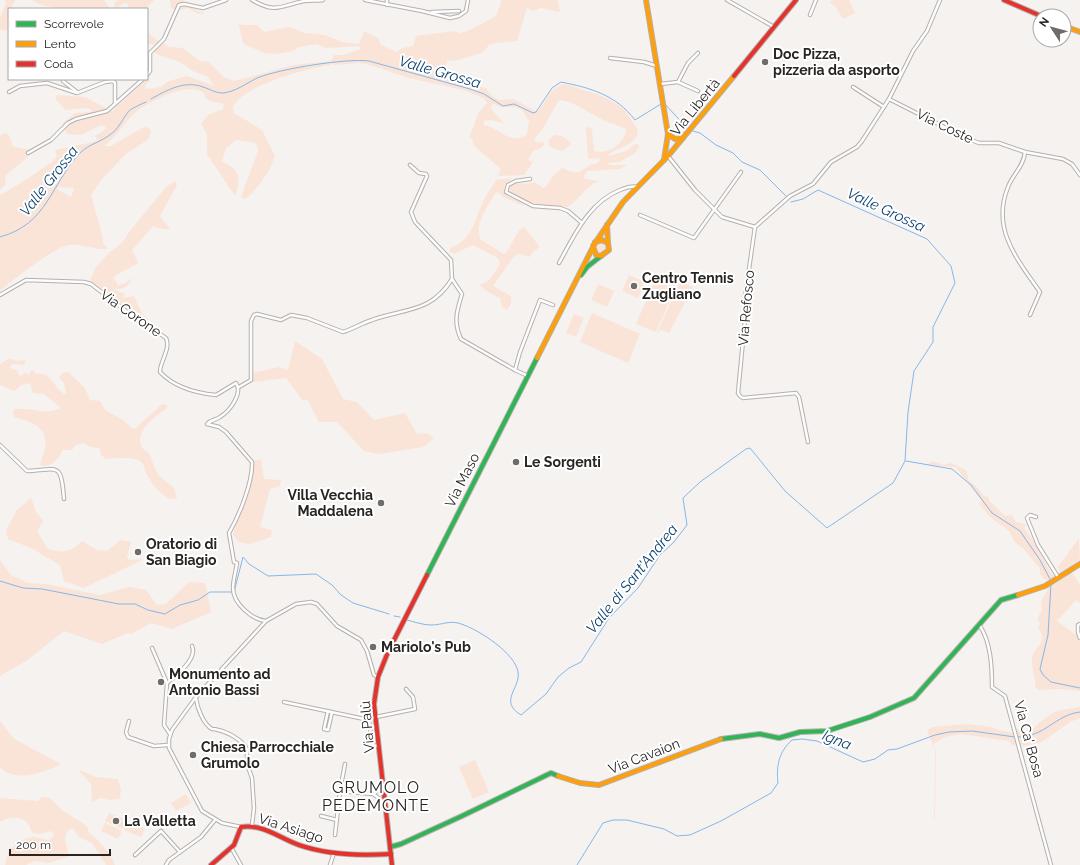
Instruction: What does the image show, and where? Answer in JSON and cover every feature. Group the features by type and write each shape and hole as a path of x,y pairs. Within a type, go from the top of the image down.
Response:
{"street":[{"path":"148,74 150,71 150,53 164,39 179,5 184,4 203,8 226,0"},
{"path":"252,0 270,8 279,8 303,2 323,0"},
{"path":"364,0 429,12 445,18 454,18 466,11 468,0"},
{"path":"387,0 387,5"},
{"path":"646,0 663,103 670,135 675,148"},
{"path":"726,0 774,27"},
{"name":"Via Libertà","path":"595,242 623,202 675,148 796,0"},
{"path":"810,15 816,0"},
{"path":"668,156 695,190 714,210 728,220 755,226 790,196 813,184 831,162 857,147 889,99 913,51 928,31 940,0"},
{"path":"1004,0 1032,12"},
{"path":"429,12 460,11"},
{"path":"678,82 688,63 698,53"},
{"path":"610,58 644,62 657,67"},
{"path":"28,153 51,140 68,123 76,119 107,111 142,80"},
{"path":"63,81 77,93"},
{"path":"8,92 20,86 47,84 77,93 105,82 114,81 115,104"},
{"path":"660,84 678,82 698,91"},
{"path":"853,87 884,107"},
{"name":"Via Coste","path":"889,99 966,138 979,143 999,143 1025,152 1069,162 1080,174"},
{"path":"670,135 683,138"},
{"path":"664,160 670,135"},
{"path":"668,144 675,148"},
{"path":"1025,152 1025,160 1009,185 1004,199 1003,224 1010,247 1040,292 1030,315"},
{"path":"410,165 419,173 426,174 427,176 425,184 412,205 412,217 429,238 451,260 452,279 462,294 456,313 458,332 461,339 528,376"},
{"path":"640,215 692,239 741,172"},
{"path":"530,179 516,180 508,185 506,192 533,206 560,208 568,211 582,223"},
{"path":"559,263 587,215 609,195 627,188 638,187"},
{"path":"576,282 587,267 601,256 608,253 607,224"},
{"name":"Via Refosco","path":"755,226 746,297 738,393 743,398 796,393 799,397 808,442"},
{"path":"576,282 595,242 602,240 608,244"},
{"path":"593,247 596,254 601,256"},
{"path":"266,621 258,620 250,616 234,592 237,563 234,562 228,533 234,524 250,479 252,462 226,432 218,428 208,426 208,423 226,412 236,397 239,387 251,380 251,321 254,315 257,314 281,320 291,315 307,318 344,332 373,319 425,306 442,292 452,279"},
{"name":"Via Corone","path":"0,295 26,280 46,282 78,280 91,284 130,314 166,338 167,346 160,366 160,372 172,382 190,390 210,394 219,394 234,383 236,383 239,387"},
{"name":"Via Maso","path":"416,595 576,282"},
{"path":"516,370 520,352 540,300 553,305"},
{"path":"0,445 27,471 49,468 59,472 64,499"},
{"path":"1036,516 1030,515 1027,518 1032,533 1058,577"},
{"path":"980,626 1001,600 1051,582 1080,564"},
{"name":"Via Palù","path":"392,865 374,704 378,677 416,595"},
{"path":"242,827 215,820 202,811 193,797 170,752 168,745 170,734 196,697 266,621 296,604 311,602 317,604 337,626 361,640 367,651 374,675 378,677"},
{"path":"1080,624 1078,624 1078,632 1080,638"},
{"name":"Via Cavaion","path":"390,847 401,844 551,774 580,783 599,785 723,738 764,734 779,738 800,732 827,731 870,717 914,698 980,626"},
{"name":"Via Ca' Bosa","path":"980,626 986,636 992,665 992,687 1006,696 1051,865"},
{"path":"167,683 188,663 193,653 192,646"},
{"path":"152,648 167,683 164,725 170,734"},
{"path":"376,717 415,709 413,697 406,689"},
{"path":"196,697 197,704 209,726 212,729 223,732 238,740 247,749 247,764 252,778 254,808 252,825"},
{"path":"284,702 370,721 371,741 374,746 379,743"},
{"path":"328,711 325,730 328,730 332,712"},
{"path":"129,721 126,732 128,737 154,746 168,745"},
{"path":"335,835 345,764"},
{"path":"375,794 383,785"},
{"path":"340,791 375,794 384,793"},
{"path":"375,794 385,803"},
{"path":"321,816 337,820"},
{"path":"166,865 180,852 201,837 215,820"},
{"name":"Via Asiago","path":"211,865 232,849 238,839 242,827 252,825 299,845 351,854 391,854"},
{"path":"135,855 161,831 180,852"},
{"path":"232,849 241,865"},
{"name":"Via Asiago","path":"330,865 334,852"}],"shaded area":[{"path":"4,0 15,0 11,8 8,8 8,29 4,31 0,29 0,18 6,3"},
{"path":"32,0 104,0 109,8 58,8 39,4"},
{"path":"118,0 154,0 146,8 128,8 128,4 125,3 116,8 114,4"},
{"path":"170,0 183,0 195,10 205,13 198,14 188,8 176,11 171,8"},
{"path":"502,0 558,0 560,12 541,8 532,11 527,8 517,41 496,43 489,45 482,53 454,61 448,60 446,64 452,76 456,80 486,88 491,95 499,100 514,99 535,111 539,110 552,91 562,84 596,94 611,100 624,110 636,128 638,134 631,143 610,153 608,156 626,151 635,144 638,144 639,147 635,153 620,162 608,163 609,165 627,165 620,169 587,171 584,176 585,179 599,181 586,189 568,207 535,204 514,197 524,206 503,197 498,192 495,194 485,210 480,222 479,234 481,240 504,254 510,248 518,232 524,227 540,247 529,257 520,254 515,255 493,286 511,296 511,304 507,310 502,307 500,298 486,291 480,285 490,279 494,273 500,263 498,258 473,245 454,254 450,252 450,248 458,245 469,233 482,203 496,180 513,178 504,186 505,193 513,197 509,188 515,184 528,184 535,182 543,188 547,186 552,177 562,168 572,172 579,172 590,165 598,163 600,158 589,159 588,157 586,128 589,127 592,129 594,151 599,152 610,150 619,144 623,139 626,129 603,120 570,102 559,100 542,130 534,139 536,142 543,142 544,145 533,151 528,160 533,162 524,175 499,176 498,175 501,169 474,146 472,138 469,138 479,112 487,103 484,98 463,90 409,78 370,65 359,63 335,65 332,63 331,65 293,74 262,85 239,99 233,107 234,113 262,130 275,156 271,167 263,179 254,191 245,199 241,197 258,151 256,143 236,140 226,148 222,162 232,167 238,175 238,184 235,196 207,154 207,134 201,124 208,115 223,109 224,104 209,101 205,97 204,93 189,89 159,98 142,108 132,116 104,146 111,146 144,127 149,128 151,131 149,139 126,154 102,179 91,195 102,234 103,243 108,249 74,245 63,247 54,251 0,291 0,195 20,184 54,160 57,157 55,150 98,141 95,136 106,129 105,126 99,126 81,135 67,134 62,124 63,123 75,113 90,112 92,110 87,108 65,110 55,98 57,95 85,97 112,111 146,80 149,80 145,86 146,89 161,87 169,81 187,76 214,86 208,77 193,71 180,62 159,55 153,51 158,44 163,43 169,47 183,48 200,61 209,62 224,77 234,81 294,65 331,61 334,55 344,55 360,49 359,46 326,48 316,44 299,47 293,51 277,54 264,53 244,44 239,23 242,25 257,25 264,32 289,27 304,33 325,35 342,42 359,44 364,31 378,38 381,45 397,52 402,48 413,46 416,36 454,31 460,33 468,31 496,16","holes":["494,104 502,107 515,107 521,109 529,121 527,134 516,138 510,137 484,125 484,121 490,120 504,123 492,110 491,106","58,187 74,188 71,197 58,190"]},
{"path":"832,0 849,0 855,13 843,19 836,7 830,3"},
{"path":"148,34 159,41 157,44 148,44"},
{"path":"5,133 9,135 13,147 27,149 31,152 6,176 5,185 0,190 0,135"},
{"path":"555,135 562,136 570,142 570,145 562,151 550,147 548,140"},
{"path":"175,181 177,185 160,216 170,229 162,229 153,226 132,250 138,263 113,278 117,282 117,285 124,284 132,278 129,284 125,287 113,289 125,294 122,298 134,296 142,314 155,325 138,320 128,315 101,288 90,280 96,267 110,252 122,243 166,187"},
{"path":"601,242 605,244 607,248 605,252 601,254 597,252 595,248 597,244"},
{"name":"Centro Tennis Zugliano","path":"629,275 645,282 638,298 622,291"},
{"path":"655,280 675,289 656,332 636,324"},
{"path":"680,282 693,287 669,333 662,330 657,333"},
{"path":"598,284 614,291 607,307 591,300"},
{"path":"592,313 640,334 628,363 580,342"},
{"path":"574,314 584,318 576,337 566,333"},
{"path":"295,341 322,359 343,399 357,402 374,420 405,413 417,434 427,433 434,438 424,447 378,454 364,451 337,422 319,422 307,399 303,401 286,378 253,382 253,373 279,367 288,370"},
{"path":"9,359 20,361 24,360 26,362 24,365 14,364 10,366 12,369 17,370 20,376 25,373 29,375 32,369 36,374 46,375 61,392 65,394 64,383 59,378 62,373 68,372 85,388 90,400 100,401 105,410 123,420 133,429 136,428 162,404 167,405 166,409 146,425 140,442 142,448 149,453 158,475 174,488 177,498 170,499 166,497 154,486 140,461 128,458 106,459 101,455 100,448 90,447 84,443 76,445 72,450 63,450 57,459 51,464 44,466 40,465 46,442 42,431 27,421 14,417 13,412 15,409 50,411 61,408 44,394 33,393 30,383 21,385 14,391 0,385 0,364"},
{"path":"261,459 264,479 281,480 280,486 270,489 260,527 272,530 271,537 250,544 238,542 233,534 252,478 254,461"},
{"path":"931,461 944,465 951,463 966,470 969,481 975,485 984,496 988,497 993,505 1005,516 1012,515 1016,522 1026,524 1024,528 1035,543 1052,575 1060,572 1058,567 1079,538 1080,561 1051,580 1044,579 1040,574 1040,568 1026,551 1014,542 1011,533 984,510 979,503 982,502 956,467 928,465"},
{"path":"31,498 36,512 43,521 37,531 48,549 66,551 74,548 82,541 97,550 107,551 121,540 131,542 127,557 129,560 144,559 84,588 64,581 60,565 31,548 8,539 6,530 17,510"},
{"path":"0,560 11,575 28,583 46,584 100,595 129,587 146,590 157,605 166,604 189,582 205,583 211,612 172,629 151,623 131,634 128,633 102,644 64,631 26,661 0,676"},
{"path":"1071,571 1080,585 1080,603 1076,600 1057,621 1080,638 1080,691 1061,689 1039,690 1035,687 1032,662 1033,655 1040,645 1042,638 1038,628 1040,623 1037,619 1042,610 1041,602 1050,585"},
{"path":"1080,706 1080,718 1070,722 1042,742 1022,747 1016,728 1025,733 1055,712"},
{"path":"0,721 14,739 61,764 46,771 30,775 13,775 6,772 0,767"},
{"path":"968,724 992,727 998,730 1014,733 1017,743 1014,746 1008,741 961,734 945,737 933,744 936,752 934,819 935,751 927,730 933,727"},
{"path":"475,760 489,792 473,799 459,767"},
{"path":"80,770 96,777 118,779 121,789 120,799 109,800 100,798 92,802 91,784 79,771"},
{"path":"186,794 191,803 176,811 171,803"},
{"path":"43,797 50,798 62,810 87,826 89,833 97,839 111,857 115,865 106,865 92,843 79,837 73,828 69,830 65,836 69,855 68,857 48,863 35,861 26,865 5,865 9,850 24,839 33,837 50,840 54,834 51,831 40,834 33,833 29,825 19,818 11,818 0,822 0,798 37,801"},
{"name":"La Valletta","path":"109,813 127,821 123,829 105,821"},
{"path":"128,821 145,829 141,837 124,830"},
{"path":"105,823 122,831 118,839 101,831"}],"waterway":[{"name":"Valle Grossa","path":"151,99 170,89 183,85 196,85 215,92 223,93 236,89 257,78 281,71 313,65 358,60 369,61 470,89 484,94 503,106 514,104 533,113 536,112 552,88 561,82 583,87 602,94 620,104 635,120 661,104"},
{"name":"Valle Grossa","path":"0,237 16,231 29,223 47,202 70,165 80,153 87,147 114,132 130,110 146,102"},
{"name":"Valle Grossa","path":"664,103 687,128"},
{"path":"693,131 700,133 716,145 733,153 742,162 760,170 787,197"},
{"name":"Valle di Sant'Andrea","path":"407,620 428,625 451,622 459,623 479,632 504,650 511,657 518,672 518,678 512,694 511,705 514,710 521,715 546,694 558,677 569,668 581,662 609,618 638,588 660,555 674,542 687,525 683,498 700,482 746,449 750,448 785,491 827,528 893,483 905,461 908,412 914,371 933,342 933,327 955,283 951,266 927,239 818,190 803,199 791,202"},
{"path":"906,461 952,469 971,485 992,513 1020,531 1040,560 1051,581"},
{"name":"Valle di Sant'Andrea","path":"0,581 23,588 42,589 119,604 135,604 148,610 165,614 180,605 198,600 210,592 234,592 243,557 249,564 268,576 316,574 332,585 341,595 353,603 389,614"},
{"path":"1051,584 1048,635 1040,669 1043,675 1051,682 1080,688"},
{"name":"Valle di Sant'Andrea","path":"394,616 400,617"},
{"name":"Igna","path":"1018,737 1036,734 1064,717 1080,712"},
{"name":"Igna","path":"577,865 603,823 613,820 627,820 664,829 677,836 690,835 721,821 771,793 778,783 779,759 784,749 792,740 802,739 817,741 863,762 875,759 888,750 897,749 935,735 949,732 972,731 1015,737"}],"traffic: fast":[{"path":"581,275 587,267 601,256"},
{"path":"427,575 537,358"},
{"path":"721,739 760,734 779,738 800,732 827,731 870,717 914,698 1001,600 1018,595"},
{"path":"390,847 401,844 462,816 551,773 558,776"}],"traffic: slow":[{"path":"646,0 668,134 664,160"},
{"path":"1072,29 1080,32"},
{"path":"595,242 602,240 608,243 609,250 601,256 596,255 593,246 623,202 668,156 734,76"},
{"path":"668,134 675,139 683,138"},
{"path":"607,225 608,243"},
{"path":"537,358 593,247"},
{"path":"1018,595 1045,586 1080,564"},
{"path":"558,776 580,783 599,785 721,739"}],"traffic: jam":[{"path":"734,76 796,0"},
{"path":"1004,0 1032,12"},
{"path":"392,865 374,704 378,677 388,652 427,575"},
{"path":"211,865 234,845 241,827 257,828 271,832 299,845 321,851 356,855 391,854"}],"place":[{"name":"Doc Pizza, pizzeria da asporto","path":"765,62"},
{"name":"Centro Tennis Zugliano","path":"634,286"},
{"name":"Le Sorgenti","path":"516,462"},
{"name":"Villa Vecchia Maddalena","path":"381,503"},
{"name":"Oratorio di San Biagio","path":"138,552"},
{"name":"Mariolo's Pub","path":"373,647"},
{"name":"Monumento ad Antonio Bassi","path":"161,682"},
{"name":"Chiesa Parrocchiale Grumolo","path":"193,755"},
{"name":"La Valletta","path":"116,821"}],"district":[{"name":"GRUMOLO PEDEMONTE","path":"376,796"}]}
